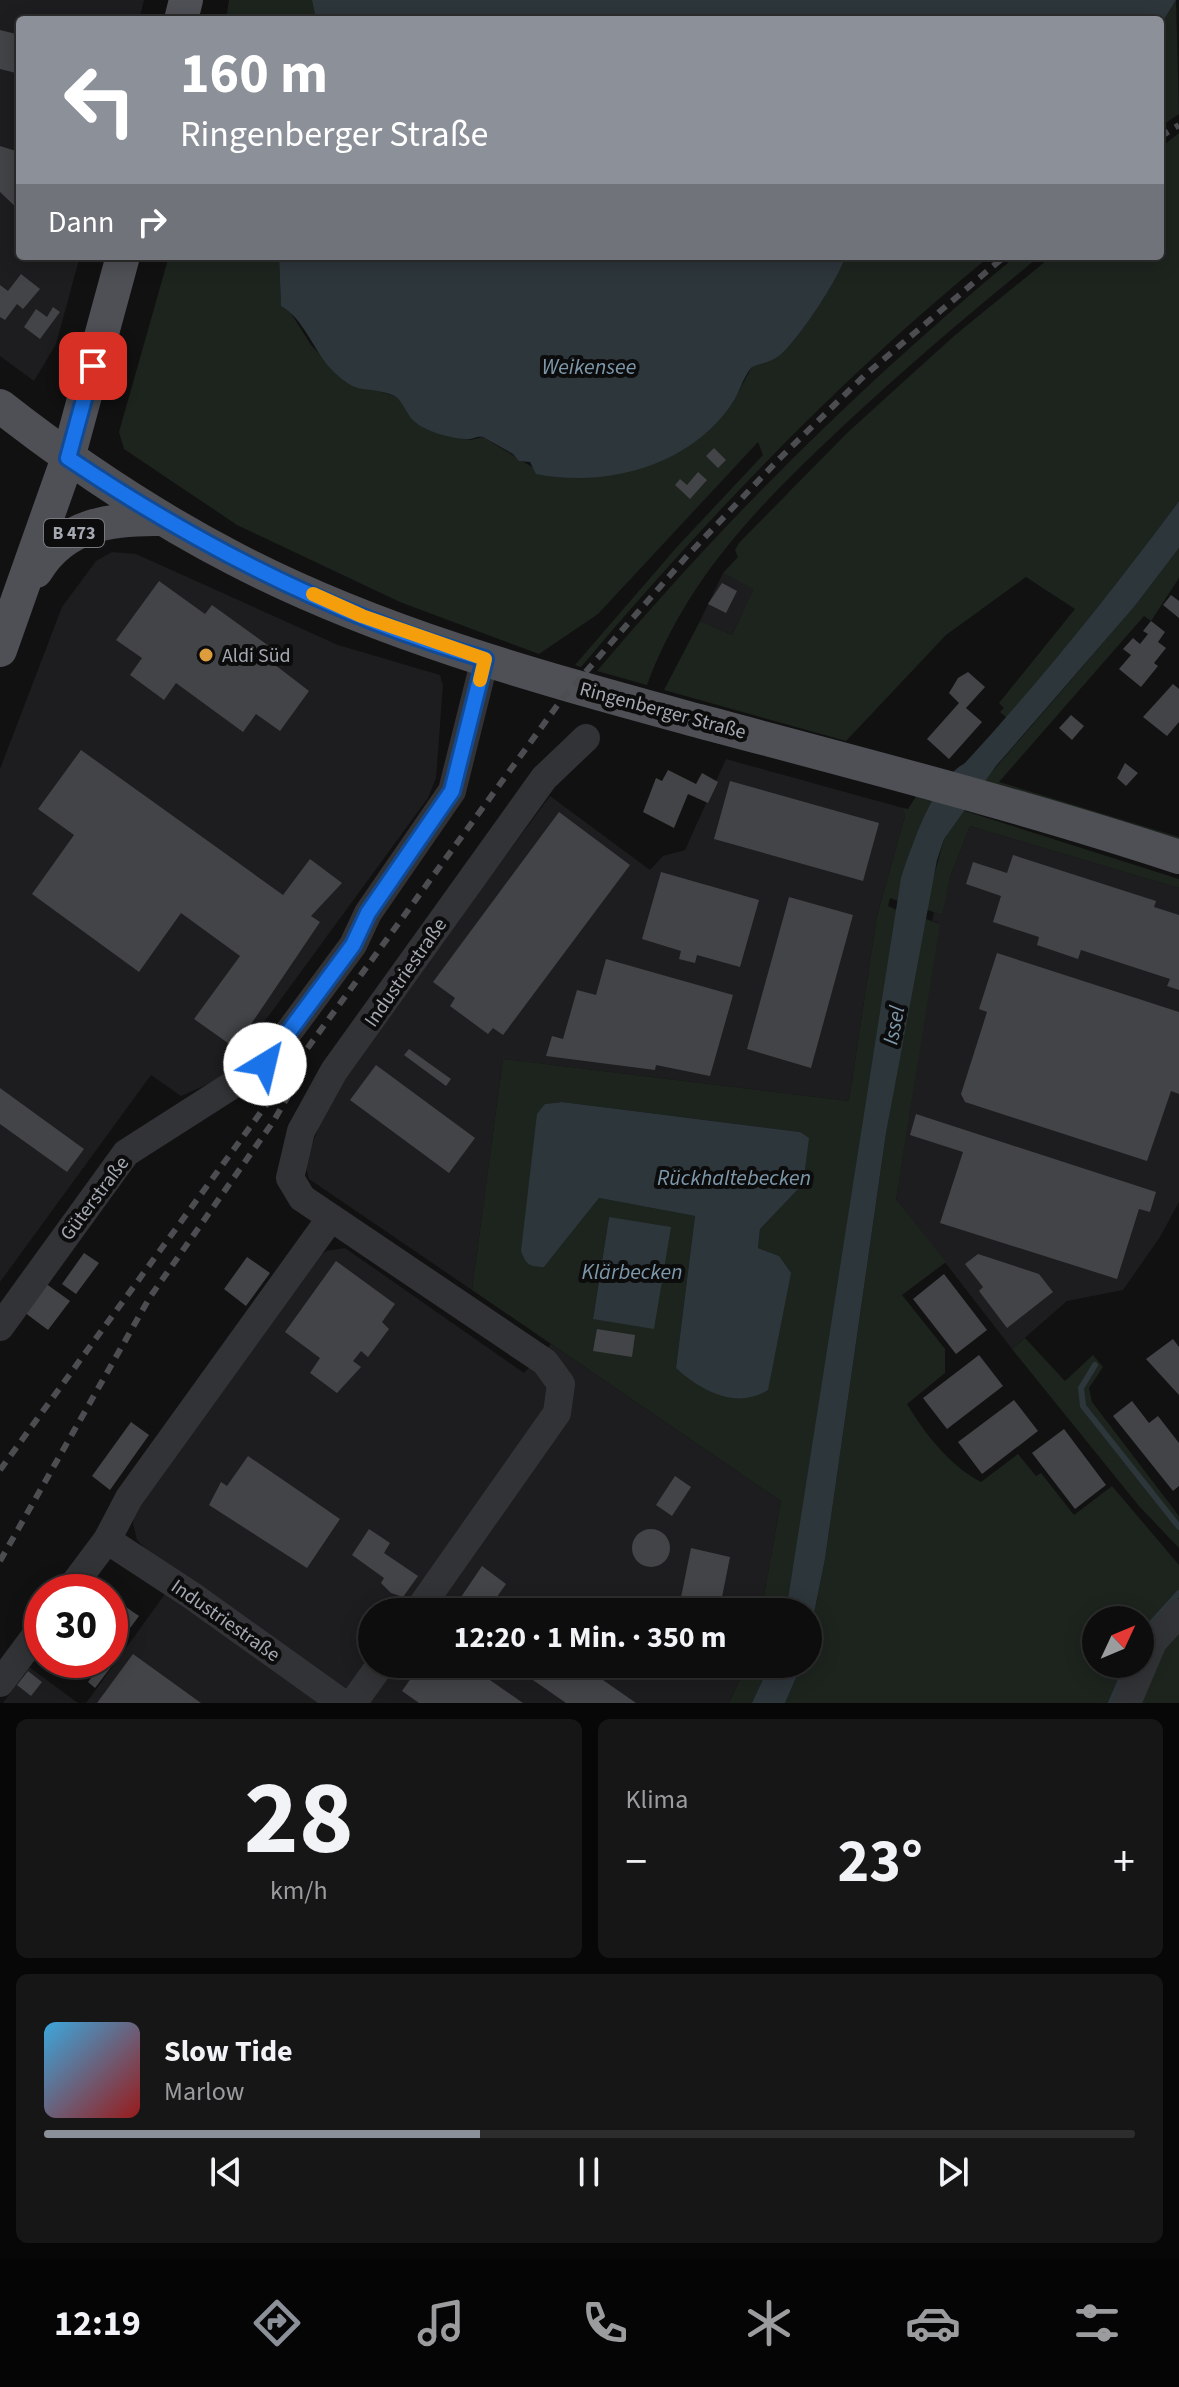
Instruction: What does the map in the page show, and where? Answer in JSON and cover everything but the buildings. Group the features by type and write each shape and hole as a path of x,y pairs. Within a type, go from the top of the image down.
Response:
{"main road":[{"name":"B 473","path":"0,650 68,458 122,260"},
{"name":"Ringenberger Straße","path":"0,406 68,458 163,519 237,560 362,616 485,659 994,801 1179,857"},
{"name":"Ringenberger Straße","path":"17,603 45,556 69,535 116,518 163,519"}],"street":[{"name":"Güterstraße","path":"0,1327 126,1153 265,1064 353,945 368,913 452,791 485,659"},
{"name":"Industriestraße","path":"427,1598 557,1413 561,1384 545,1362 302,1198 290,1178 301,1131 334,1071 544,778 586,738"},
{"path":"82,1574 107,1540 129,1498 330,1219"},
{"name":"Industriestraße","path":"107,1540 191,1595 342,1703"},
{"path":"1127,1703 1153,1642 1179,1613"},
{"path":"0,1683 24,1651"},
{"path":"353,1703 371,1678"}],"shaded area":[{"path":"0,0 144,0 140,16 16,16 16,260 79,260 56,344 34,381 0,356"},
{"path":"229,0 312,0 315,16 227,16"},
{"path":"1176,0 1179,114 1164,124 1164,20"},
{"path":"1179,133 1179,501 1116,587 1007,718 1000,712 1004,708 999,703 1075,609 1026,577 946,635 846,741 664,690 700,621 732,635 754,589 723,573 738,557 735,550 739,543 847,433 954,336 1047,260 1164,260 1164,145"},
{"path":"168,260 279,260 281,306 289,310 311,345 345,382 392,395 403,402 408,414 437,432 470,440 483,437 532,467 731,405 752,367 776,358 804,326 827,293 844,260 985,260 880,351 776,452 581,667 575,665 676,548 763,455 758,442 598,614 539,654 400,602 237,525 124,449 119,432"},
{"path":"1011,260 1035,260 890,383 755,514 705,576 683,610 647,685 597,671 696,559 797,454"},
{"path":"1179,548 1179,578 1151,621 1144,616 999,782 1179,837 1179,846 984,781 1134,607"},
{"path":"112,552 136,554 338,645 440,675 443,685 436,778 428,798 235,1062 219,1079 181,1096 151,1075 0,1282 0,769 62,607 96,561"},
{"path":"723,573 755,588 732,635 700,621"},
{"path":"726,759 903,808 905,816 877,916 849,1101 503,1059 472,1290 309,1179 305,1164 326,1107 402,995 550,796 650,870 663,856 685,850"},
{"path":"917,795 935,801 911,849 898,901 890,898 888,906 897,910 896,920 789,1598 764,1598 781,1501 472,1290 503,1059 849,1101 877,916 905,816 903,808 908,809","holes":["562,1102 800,1132 803,1184 760,1229 758,1248 779,1256 676,1368 695,1216 599,1198 544,1267 545,1104","609,1217 654,1328 593,1318"]},
{"path":"962,810 1179,879 1179,888 970,826 950,877 942,915 925,909 944,839"},
{"path":"970,826 1179,888 1179,1202 1160,1237 1123,1290 1067,1301 1012,1349 896,1199 939,923 932,921 934,912 941,915 950,877"},
{"path":"923,918 940,924 896,1199 946,1262 902,1295 945,1349 945,1373 907,1404 939,1448 981,1482 1018,1454 1036,1476 1041,1473 1074,1515 1112,1486 1179,1565 1179,1606 1154,1637 1154,1606 1082,1606 1082,1678 1130,1678 1120,1703 785,1703 796,1678 822,1678 822,1598 817,1598 886,1133"},
{"path":"345,1248 524,1373 551,1344 781,1501 764,1598 358,1598 358,1678 741,1678 729,1703 86,1703 104,1678 128,1678 128,1645 168,1590 150,1554 137,1540 133,1523 136,1506 319,1256 326,1251"},
{"path":"1025,1338 1065,1381 1093,1355 1103,1367 1089,1388 1092,1402 1179,1516 1179,1548 1139,1506 1012,1349"},
{"path":"1179,1621 1179,1703 1132,1703 1146,1678 1154,1678 1154,1665"},
{"path":"24,1674 24,1678 44,1678 78,1703 3,1703"},
{"path":"741,1678 764,1678 752,1703 729,1703"}],"water":[{"path":"312,0 1176,0 1164,20 1164,16 315,16"},
{"name":"Weikensee","path":"279,260 844,260 827,294 793,341 776,358 752,367 734,400 713,426 693,443 644,468 590,478 536,474 530,462 519,461 513,454 483,437 468,439 446,436 419,425 395,396 347,383 330,368 296,318 281,306"},
{"name":"Issel","path":"1179,501 1179,548 1134,607 996,766 944,839 937,860 886,1133 817,1598 788,1598 901,878 925,814 943,784 994,731 1102,602"},
{"name":"Rückhaltebecken","path":"562,1102 800,1132 809,1138 803,1184 760,1229 758,1248 779,1256 791,1273 768,1390 756,1396 732,1398 708,1390 676,1368 695,1216 599,1198 544,1267 527,1262 521,1251 537,1114 545,1104"},
{"name":"Klärbecken","path":"609,1217 671,1227 654,1329 593,1319"},
{"path":"764,1678 796,1678 785,1703 752,1703"}],"waterway":[{"path":"1095,1365 1081,1388 1083,1406 1179,1527"},
{"path":"1154,1621 1179,1593"},
{"path":"1111,1703 1122,1678"}],"railway":[{"path":"1164,134 1179,125"},
{"path":"0,1470 562,699 687,556 779,459 864,376 1000,260"},
{"path":"0,1561 150,1297 273,1122 298,1079"}],"slow traffic":[{"path":"313,594 362,616 485,659 480,680"}],"place":[{"name":"Aldi Süd","path":"206,655"}],"route":[{"path":"93,366 68,458 163,519 237,560 362,616 485,659 461,765 452,791 438,816 368,913 353,945 265,1064"}]}
